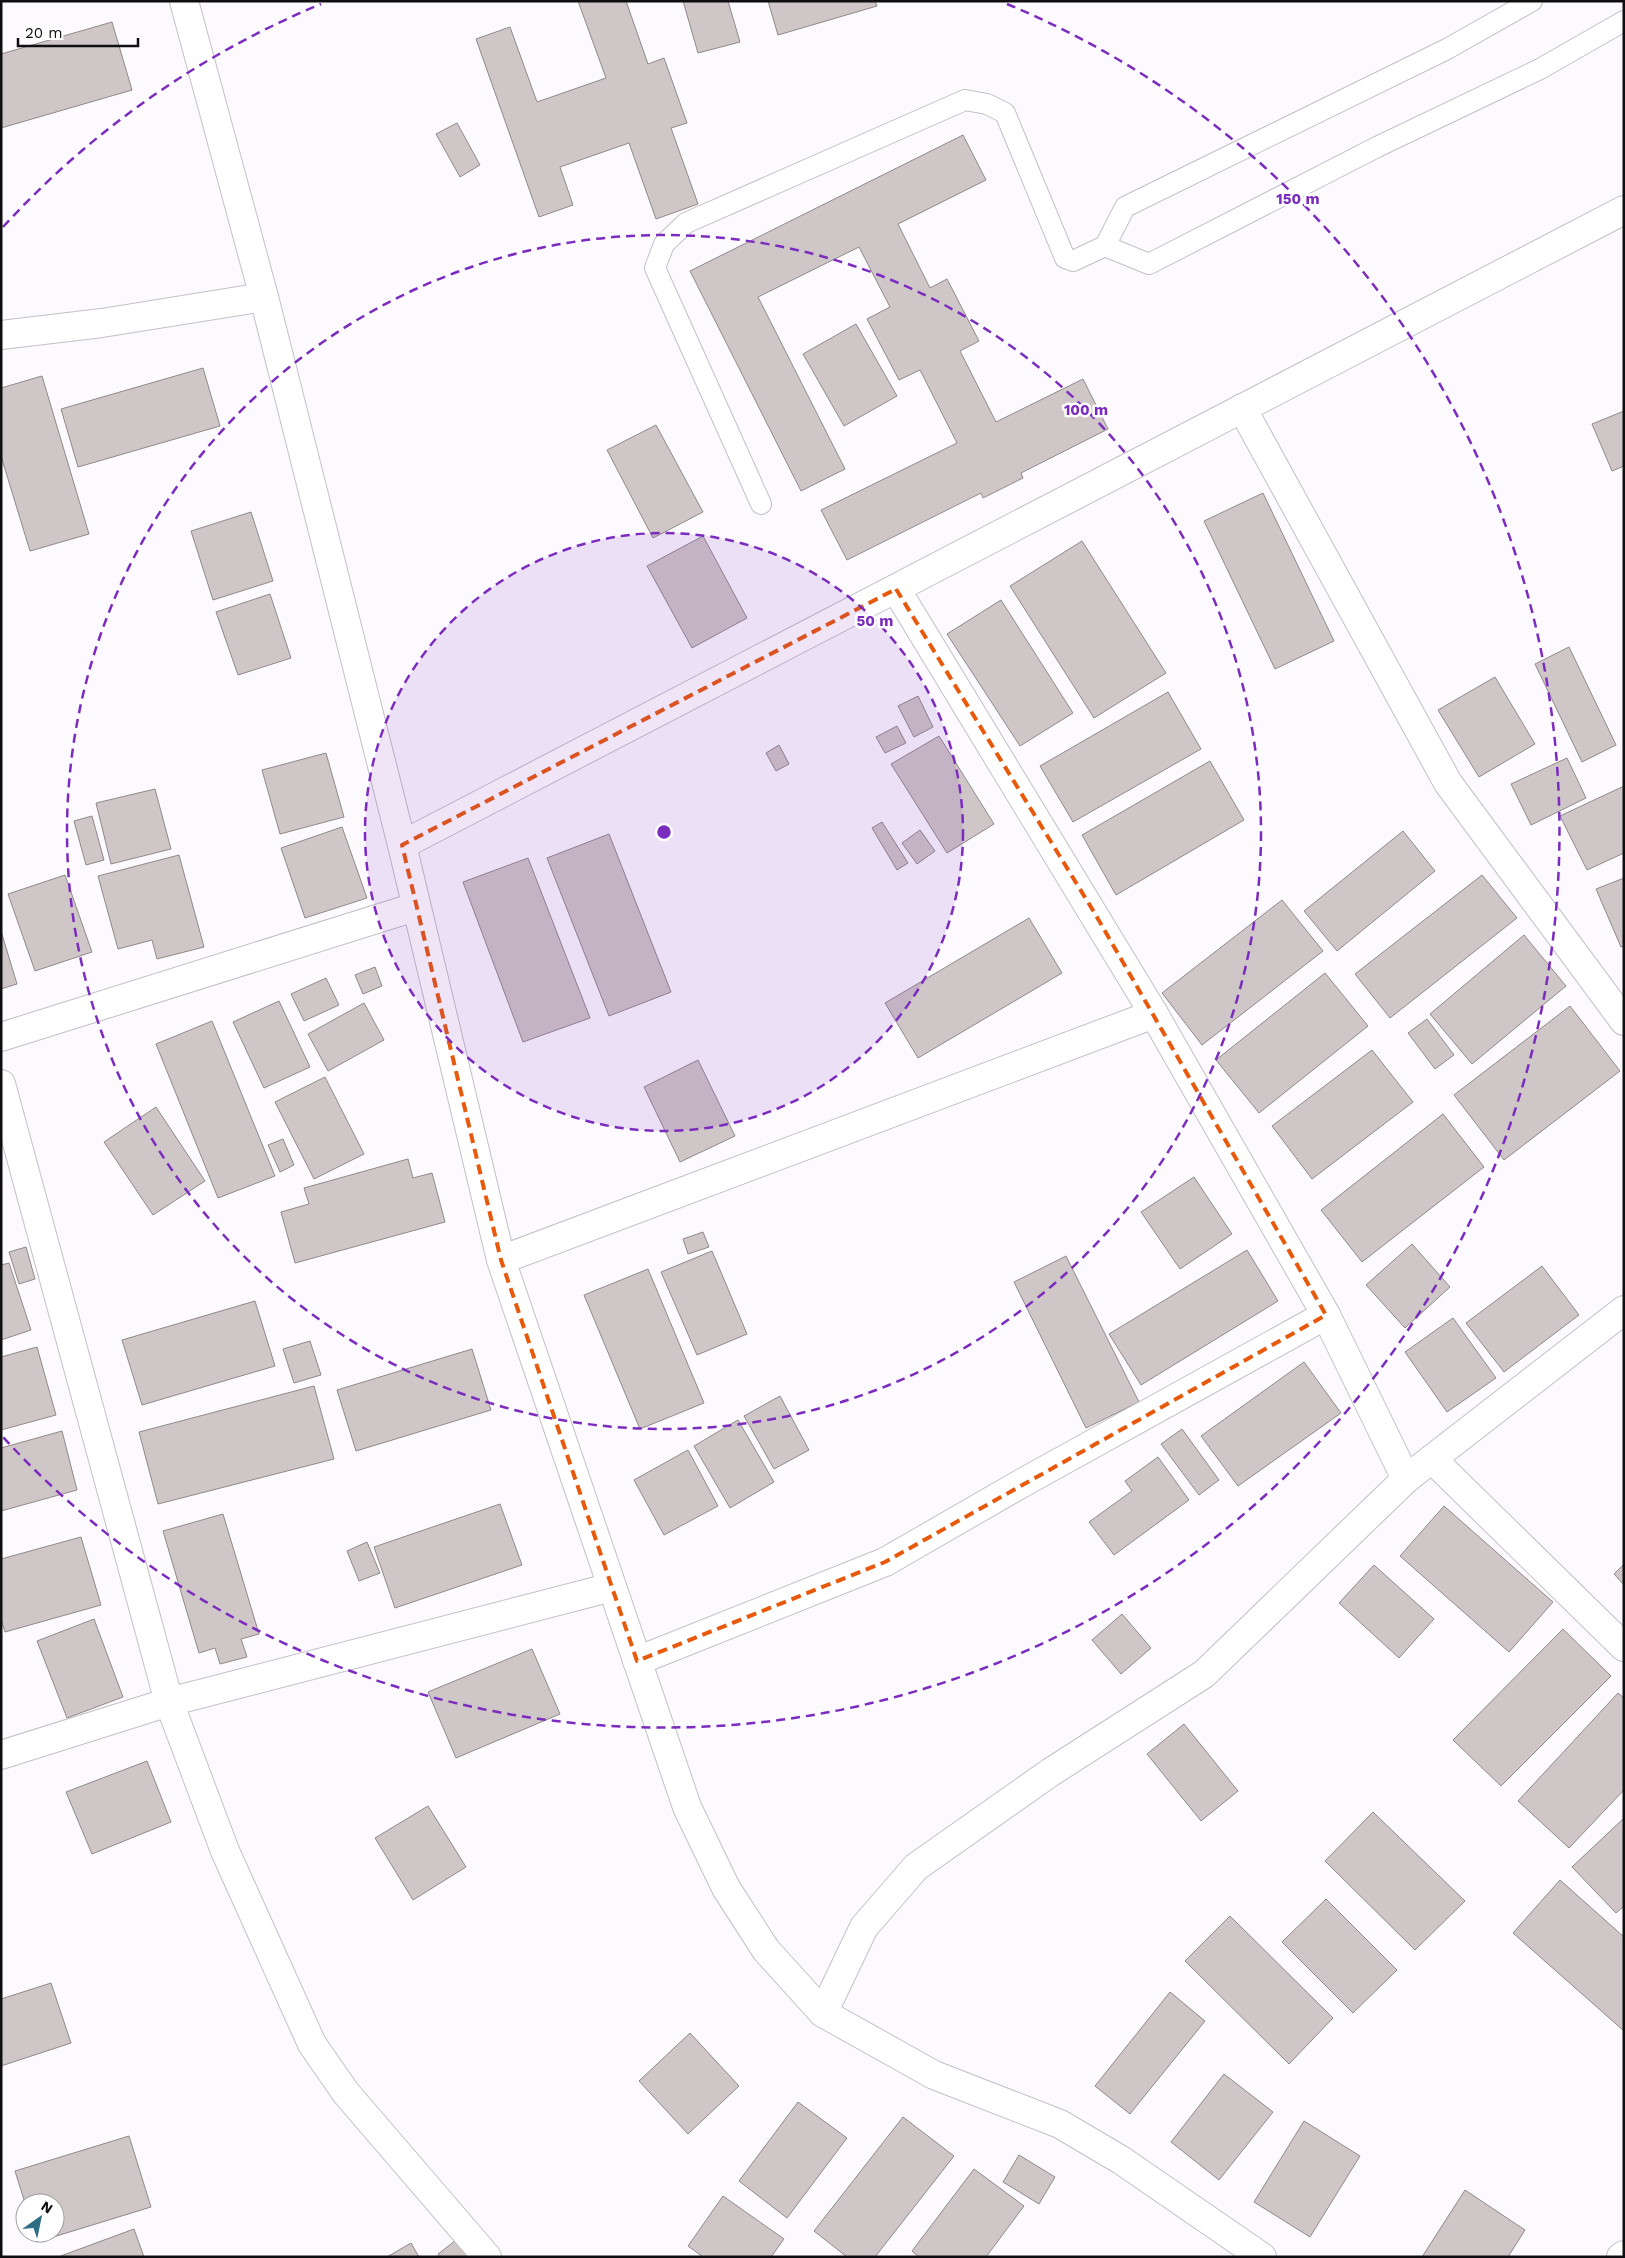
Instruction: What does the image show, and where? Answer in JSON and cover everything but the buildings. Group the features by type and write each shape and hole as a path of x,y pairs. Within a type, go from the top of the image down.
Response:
{"street":[{"path":"184,1 264,297 402,845 415,907 500,1260 687,1807 726,1888 766,1950 823,2013 934,2075 1060,2124 1121,2160 1262,2257"},
{"path":"402,845 1624,210"},
{"path":"1,335 102,323 264,297"},
{"path":"1242,408 1448,783 1624,1022"},
{"path":"896,589 1154,1014 1326,1314 1406,1479"},
{"path":"1,1037 415,907"},
{"path":"500,1260 1154,1014"},
{"path":"1,1084 169,1702 225,1851 312,2044 346,2094 487,2257"},
{"path":"823,2013 864,1927 916,1867 1051,1772 1204,1674 1406,1479 1624,1310"},
{"path":"637,1661 885,1562 1024,1482 1326,1314"},
{"path":"1432,1458 1624,1647"},
{"path":"1,1755 169,1702 612,1587"}],"lane":[{"path":"761,504 655,268 664,244 686,223 965,100 988,104 1005,113 1065,258 1073,261 1105,246 1125,207 1447,49 1532,1"},
{"path":"1105,246 1150,264 1377,147 1540,68 1624,21"}],"highlighted area":[{"path":"896,589 1094,912 1326,1315 885,1562 637,1661 501,1260 402,845"}]}
